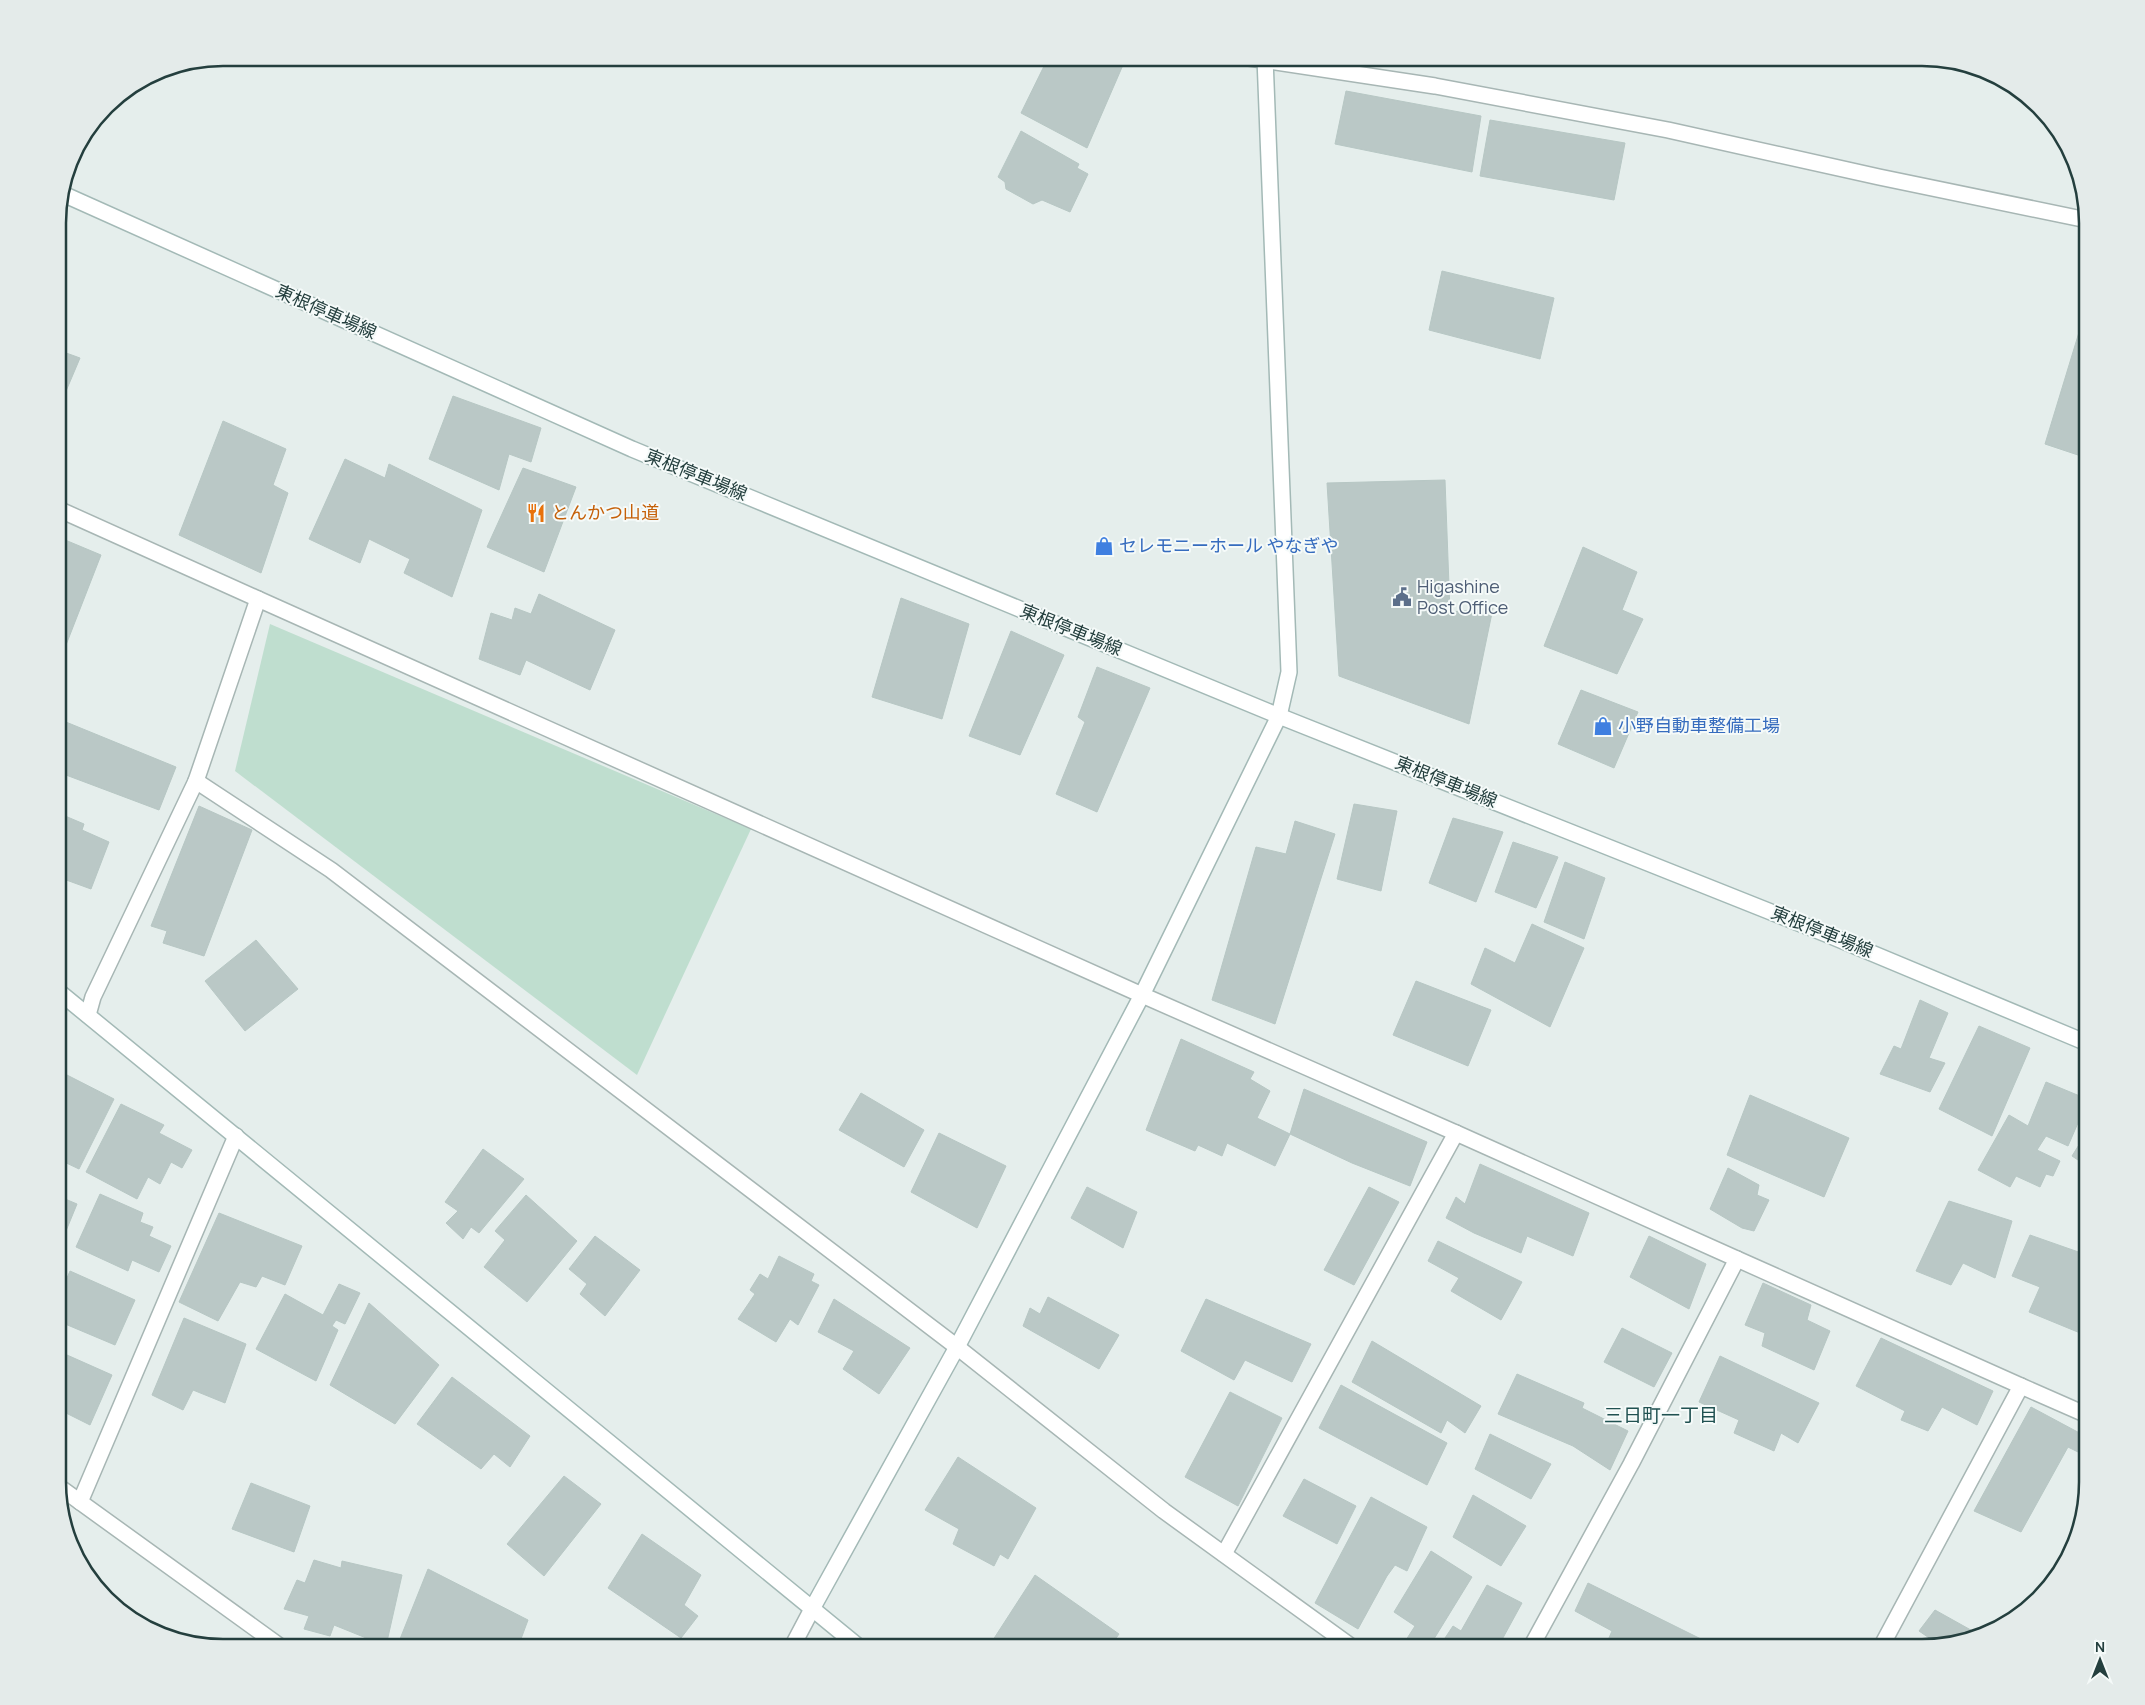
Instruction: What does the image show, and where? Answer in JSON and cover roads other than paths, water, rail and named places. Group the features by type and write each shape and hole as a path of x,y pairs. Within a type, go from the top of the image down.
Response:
{"street":[{"path":"797,1639 957,1347 1142,995 1279,716 1290,672 1278,339 1265,66"},
{"path":"1309,66 1435,86 1668,130 1879,178 2078,218"},
{"name":"東根停車場線","path":"69,197 632,449 1279,716 1826,934 2079,1039"},
{"path":"67,513 1142,995 2079,1410"},
{"path":"88,1015 94,998 196,781 258,599"},
{"path":"196,781 331,870 957,1347 1164,1511 1340,1639"},
{"path":"67,998 849,1639"},
{"path":"1224,1554 1456,1133"},
{"path":"80,1502 236,1136"},
{"path":"1536,1639 1631,1464 1737,1259"},
{"path":"1886,1639 2021,1386"},
{"path":"67,1493 269,1639"}],"place":[{"name":"とんかつ山道","path":"536,513"},
{"name":"セレモニーホール やなぎや","path":"1104,546"},
{"name":"Higashine Post Office","path":"1402,597"},
{"name":"小野自動車整備工場","path":"1603,726"}],"district":[{"name":"三日町一丁目","path":"1661,1415"}]}
